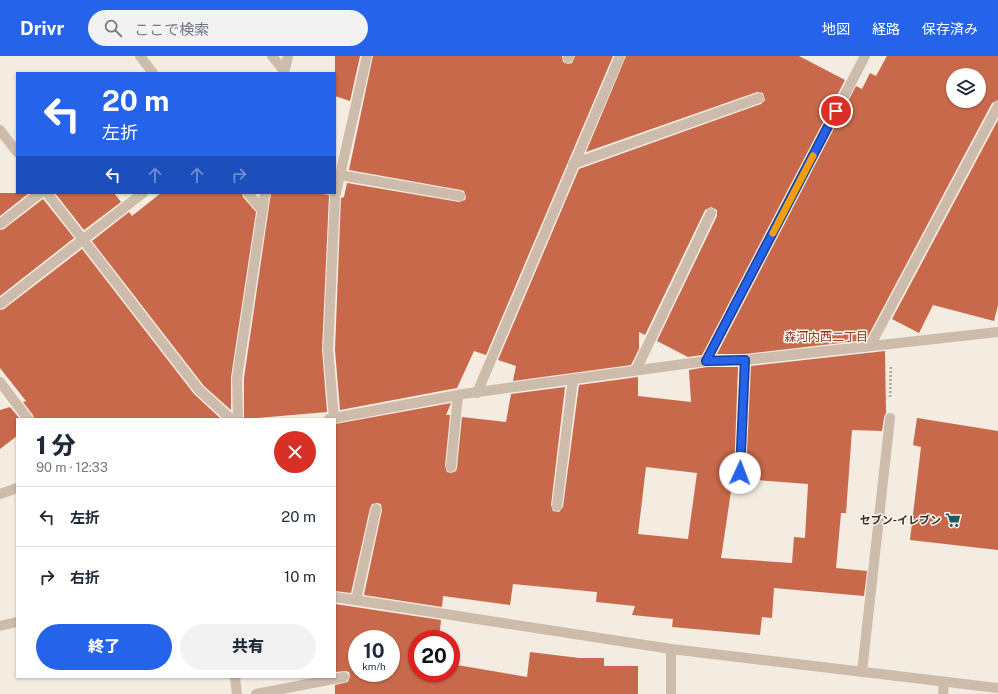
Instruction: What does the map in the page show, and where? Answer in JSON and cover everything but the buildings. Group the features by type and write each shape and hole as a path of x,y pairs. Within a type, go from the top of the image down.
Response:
{"street":[{"path":"140,56 152,72"},
{"path":"272,56 284,72"},
{"path":"284,72 288,56"},
{"path":"367,56 336,197 328,350 331,418 458,395 636,370 706,361 745,360 998,332"},
{"path":"477,393 620,56"},
{"path":"706,361 865,56"},
{"path":"574,164 759,98"},
{"path":"870,346 998,106"},
{"path":"0,130 16,151"},
{"path":"340,175 460,196"},
{"path":"0,224 39,194"},
{"path":"48,194 199,390 230,418"},
{"path":"0,304 141,194"},
{"path":"249,194 262,210"},
{"path":"238,418 237,378 265,194"},
{"path":"636,370 711,213"},
{"path":"740,473 745,360"},
{"path":"558,506 572,379"},
{"path":"0,382 27,418"},
{"path":"451,467 458,395"},
{"path":"862,672 890,418"},
{"path":"0,494 16,488"},
{"path":"356,600 376,509"},
{"path":"336,597 671,649 998,688"},
{"path":"0,626 16,622"},
{"path":"671,649 671,694"},
{"path":"256,694 344,677"},
{"path":"235,678 237,694"},
{"path":"943,694 944,682"}],"path":[{"path":"890,418 891,344"}],"slow traffic":[{"path":"773,233 813,156"}],"place":[{"name":"セブン-イレブン","path":"953,520"}],"district":[{"name":"森河内西二丁目","path":"826,337"}],"route":[{"path":"740,473 745,360 706,361 836,111"}]}
